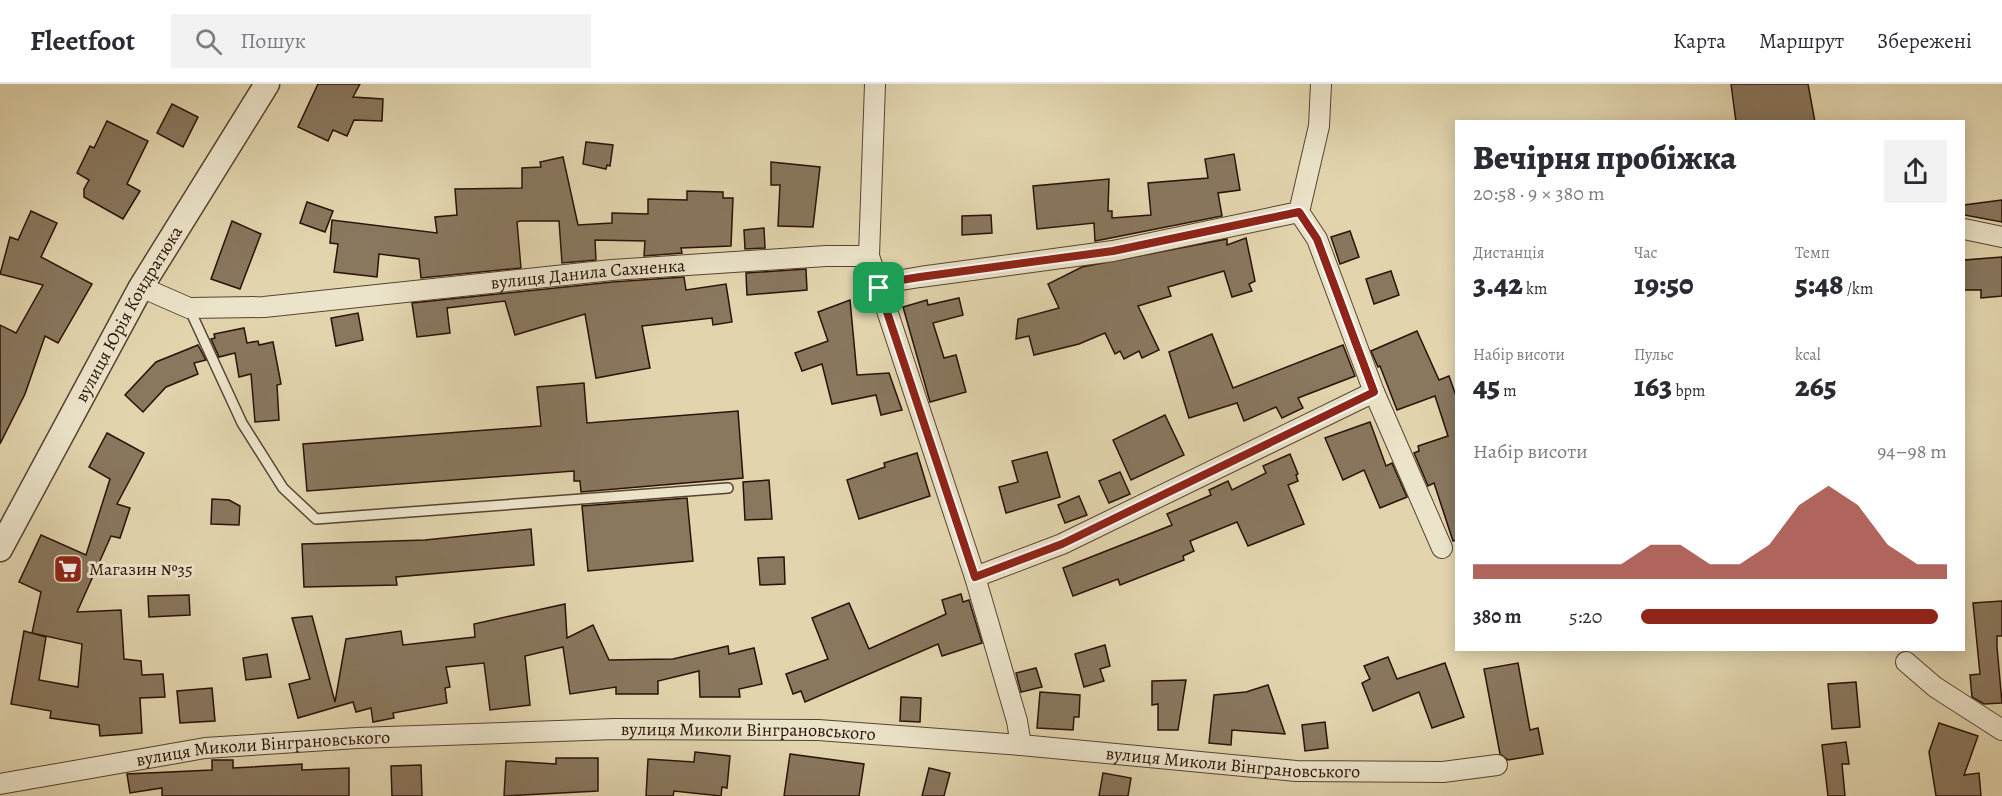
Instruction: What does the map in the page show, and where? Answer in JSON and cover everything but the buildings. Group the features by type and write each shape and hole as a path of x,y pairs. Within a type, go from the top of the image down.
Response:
{"street":[{"name":"вулиця Юрія Кондратюка","path":"0,549 141,287 267,84"},
{"path":"875,84 869,256 975,577 1017,721 1021,745"},
{"path":"1321,84 1319,126 1299,212 1317,239 1374,392 1442,548"},
{"path":"879,288 895,281 920,277 1113,251 1299,212"},
{"path":"1965,229 2002,237"},
{"name":"вулиця Данила Сахненка","path":"141,287 189,309 264,307 612,270 826,256 869,256"},
{"path":"975,577 1062,544 1374,392"},
{"path":"1906,662 1935,687 2002,730"},
{"name":"вулиця Миколи Вінграновського","path":"0,784 206,748 615,729 818,730 1021,745 1296,771 1443,772 1497,765"}],"lane":[{"path":"189,309 242,423 283,488 316,519 728,488"}],"place":[{"name":"Магазин №35","path":"68,569"}],"route":[{"path":"1299,212 1317,239 1374,392 1062,544 975,577 879,288 895,281 920,277 1113,251 1299,212"}]}
